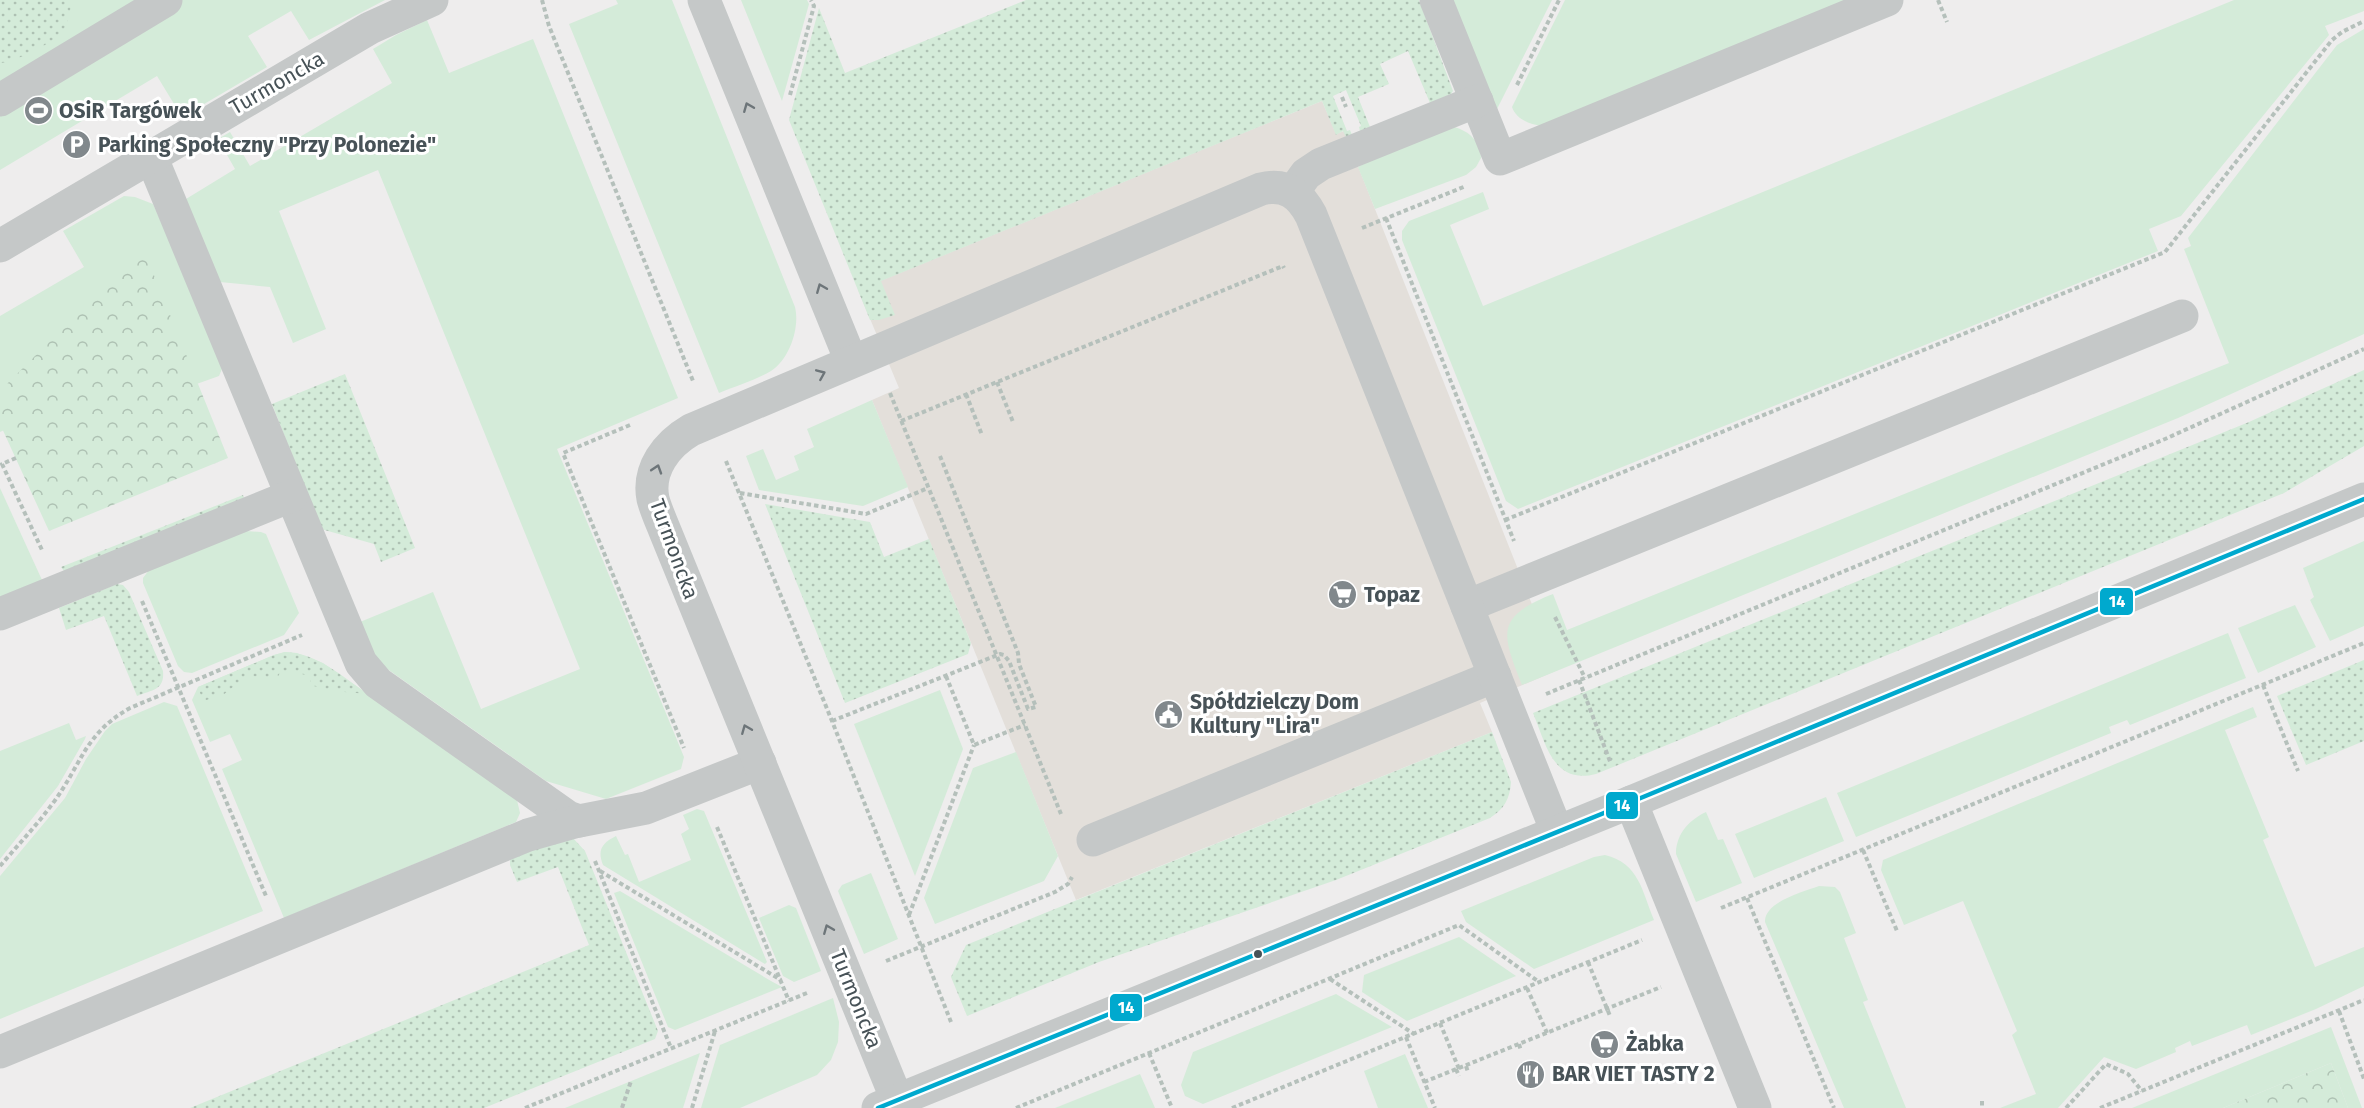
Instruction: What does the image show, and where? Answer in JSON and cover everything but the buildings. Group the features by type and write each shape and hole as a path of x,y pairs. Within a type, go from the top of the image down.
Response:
{"street":[{"path":"0,100 166,0"},
{"name":"Turmoncka","path":"0,246 364,32 397,14 432,0"},
{"path":"704,0 863,357"},
{"path":"1436,0 1500,159 1887,0"},
{"path":"1477,101 1321,164 1306,174 1293,192 1311,215 1557,832"},
{"path":"151,156 356,654 367,672 378,683 568,817 579,821"},
{"name":"Turmoncka","path":"888,1104 760,763 658,513 653,499 655,471 669,446 691,430 1261,189 1277,186 1293,192"},
{"path":"1467,606 2182,316"},
{"path":"0,614 291,496"},
{"path":"888,1104 1557,832 2364,499"},
{"path":"1079,832 1495,676"},
{"path":"0,1052 528,835 579,821 645,808 760,763"},
{"path":"1630,802 1755,1108"}],"path":[{"path":"542,0 549,26 695,384"},
{"path":"787,104 814,6 811,0"},
{"path":"1491,137 1559,0"},
{"path":"1938,0 1947,22"},
{"path":"1505,519 2165,252 2332,40 2364,21"},
{"path":"1410,208 1426,202"},
{"path":"1386,218 1505,519 1584,678"},
{"path":"901,421 1283,266 1287,277"},
{"path":"1508,709 2165,439 2364,350"},
{"path":"863,357 901,421 1025,725 1079,832"},
{"path":"997,382 1013,422"},
{"path":"966,394 982,435"},
{"path":"723,454 951,1022"},
{"path":"832,721 996,655 1004,655 1009,660 1028,709 1036,706 1020,667 1018,653 940,456"},
{"path":"16,458 2,464 74,583"},
{"path":"739,493 866,514 928,488"},
{"path":"126,562 283,935"},
{"path":"0,866 54,803 91,739 102,726 130,708 342,619"},
{"path":"1232,1108 2364,643"},
{"path":"908,916 974,745 946,676"},
{"path":"1579,680 1613,768"},
{"path":"2263,685 2298,771"},
{"path":"974,745 1025,725"},
{"path":"701,788 789,1001"},
{"path":"579,821 671,1048"},
{"path":"1863,850 1897,931"},
{"path":"599,871 781,980"},
{"path":"880,963 1055,892 1068,884 1075,871"},
{"path":"1747,898 1834,1108"},
{"path":"1016,1108 1459,925 1539,983"},
{"path":"1588,962 1610,1016"},
{"path":"1424,1082 1700,972"},
{"path":"1330,978 1414,1034"},
{"path":"525,1108 817,988"},
{"path":"1527,988 1547,1033"},
{"path":"2100,1108 2112,1106 2142,1091 2364,1000"},
{"path":"1619,1004 1622,1011"},
{"path":"2339,1011 2364,1079"},
{"path":"1440,1023 1459,1076"},
{"path":"1554,1030 1557,1037"},
{"path":"692,1108 715,1031"},
{"path":"1406,1037 1435,1108"},
{"path":"1519,1044 1521,1051"},
{"path":"1149,1053 1172,1108"},
{"path":"2066,1108 2106,1064 2128,1074 2142,1091"},
{"path":"1466,1066 1468,1072"},
{"path":"622,1108 631,1081"},
{"path":"1982,1101 1982,1108"}],"shaded area":[{"path":"1322,101 1336,134 1344,131 1558,670 1480,703 1492,732 1076,900 872,400 899,388 858,290"}],"green space":[{"name":"OSiR Targówek","path":"0,0 385,0 309,40 291,11 248,36 267,67 182,117 157,76 0,170"},
{"path":"0,0 71,0 65,28 59,35 31,52 0,63"},
{"path":"616,0 672,0 795,307 795,333 788,351 778,366 759,377 719,393 569,24 618,4"},
{"path":"741,0 807,0 809,4 782,101"},
{"path":"1026,0 1419,0 1453,91 1430,103 1408,51 1380,64 1389,84 1358,97 1370,127 1360,131 1361,126 1346,90 1333,96 1347,131 1350,130 1352,135 1346,137 1343,131 1336,135 1322,101 881,281 895,315 870,320 789,120 819,8 845,73"},
{"path":"1450,0 1552,0 1496,111"},
{"path":"1565,0 1856,0 1541,126 1536,125 1520,118 1512,107"},
{"path":"2234,0 2364,0 2364,11 2325,26 2329,35 2181,216 2149,229 2158,251 1518,509 1506,501 1402,240 1402,231 1409,221 1483,192 1489,209 1450,225 1483,306"},
{"path":"427,20 449,73 533,39 678,398 557,449 684,757 681,769 606,799 546,781 376,661 360,622 433,592 481,709 580,669 378,170 279,211 326,329 293,343 270,287 220,282 186,199 235,169 218,139 230,132 250,166 392,83 373,49"},
{"path":"2364,29 2364,334 2178,418 1522,685 1507,640 1508,629 1512,619 1534,602 1553,594 1567,630 2229,363 2184,249 2191,246 2188,238 2337,45"},
{"path":"1454,127 1469,134 1476,142 1481,158 1476,167 1466,175 1375,209 1358,167 1384,153"},
{"path":"124,196 135,197 153,204 224,364 219,376 149,401 17,424 0,432 0,316 84,267 63,231"},
{"path":"143,248 228,458 49,531 0,424 0,391"},
{"path":"2364,370 2364,446 2284,493 1596,774 1581,776 1570,773 1561,768 1547,749 1533,713 2249,422"},
{"path":"345,374 415,548 381,562 374,544 321,529 272,404"},
{"path":"872,400 908,487 863,506 759,490 746,456 763,449 776,480 799,470 794,456 814,447 807,429"},
{"path":"0,488 42,580 0,597"},
{"path":"243,495 244,498 64,571 61,567"},
{"path":"765,504 870,522 884,557 929,539 971,643 968,654 845,703"},
{"path":"246,531 266,534 299,613 284,635 192,673 184,672 178,666 143,583 143,578 149,570"},
{"path":"2364,541 2364,626 2330,641 2310,600 2314,597 2303,568"},
{"path":"117,584 123,585 129,592 163,671 160,686 137,696 104,616 66,630 59,608"},
{"path":"2295,605 2316,647 2258,673 2238,628"},
{"path":"2228,633 2246,678 2130,725 2127,720 2109,727 2111,733 1856,837 1837,793"},
{"path":"285,652 297,653 323,663 517,800 520,813 516,822 284,918 222,769 242,760 230,734 210,742 192,700 198,687"},
{"path":"285,652 297,653 319,661 368,694 333,691 310,685 311,677 293,671 280,673 277,678 247,676 223,695 203,701 198,687"},
{"path":"2364,660 2364,741 2306,765 2277,696"},
{"path":"940,690 963,749 915,876 854,724"},
{"path":"164,702 177,706 263,911 0,1019 0,876 65,798 86,759 105,731 112,724"},
{"path":"2253,707 2257,717 2225,730 2269,837 2263,840 2315,967 2364,947 2364,986 2316,1009 2251,1035 2247,1025 2192,1046 2190,1041 2175,1048 2176,1052 2136,1069 2104,1057 2058,1108 2000,1108 2036,1094 2012,1035 2017,1031 1963,901 1904,925 1881,870 1883,860"},
{"path":"69,723 76,740 86,736 85,739 58,786 0,859 0,751"},
{"path":"1492,732 1511,782 1505,803 1490,818 1336,880 1099,962 967,1016 951,977 966,945"},
{"path":"1016,752 1058,856 1044,881 935,924 924,898 973,768"},
{"path":"1826,797 1844,841 1754,878 1735,834"},
{"path":"697,809 704,811 767,962 765,964 603,865 602,848 607,841 616,836 625,855 628,854 639,882 691,860 681,834 689,829 683,815"},
{"path":"1706,812 1718,840 1723,839 1742,883 1696,902 1676,854 1678,840 1685,828"},
{"path":"572,837 585,851 658,1031 655,1039 484,1108 190,1108 589,945 558,867 517,882 510,865 510,857"},
{"path":"1605,855 1625,864 1632,871 1654,920 1534,969 1466,922 1461,911 1594,857"},
{"path":"871,873 898,939 864,954 838,891 842,885"},
{"path":"1819,886 1835,887 1840,892 1856,933 1844,938 1868,1000 1863,1002 1906,1108 1844,1108 1765,922 1766,915 1777,903"},
{"path":"620,891 782,987 675,1030 668,1027 614,893"},
{"path":"789,905 796,908 821,971 794,982 783,976 759,918"},
{"path":"1459,937 1516,976 1407,1021 1362,992 1364,975"},
{"path":"1336,994 1392,1027 1203,1104 1185,1096 1181,1085 1193,1052"},
{"path":"833,998 839,1022 838,1042 831,1060 817,1075 740,1108 701,1108 720,1045"},
{"path":"2331,1027 2362,1108 2348,1108 2331,1063 2223,1108 2132,1108"},
{"path":"700,1053 683,1108 565,1108"},
{"path":"1405,1054 1428,1108 1378,1108 1364,1071"},
{"path":"2331,1063 2348,1108 2223,1108"},
{"path":"1140,1074 1155,1108 1055,1108"}],"transit line":[{"name":"14","path":"878,1108 1631,802 2364,499"}],"place":[{"name":"OSiR Targówek","path":"38,111"},
{"name":"Parking Społeczny \"Przy Polonezie\"","path":"77,145"},
{"name":"Topaz","path":"1343,595"},
{"name":"Spółdzielczy Dom Kultury \"Lira\"","path":"1169,714"},
{"name":"Żabka","path":"1605,1044"},
{"name":"BAR VIET TASTY 2","path":"1531,1074"}]}
